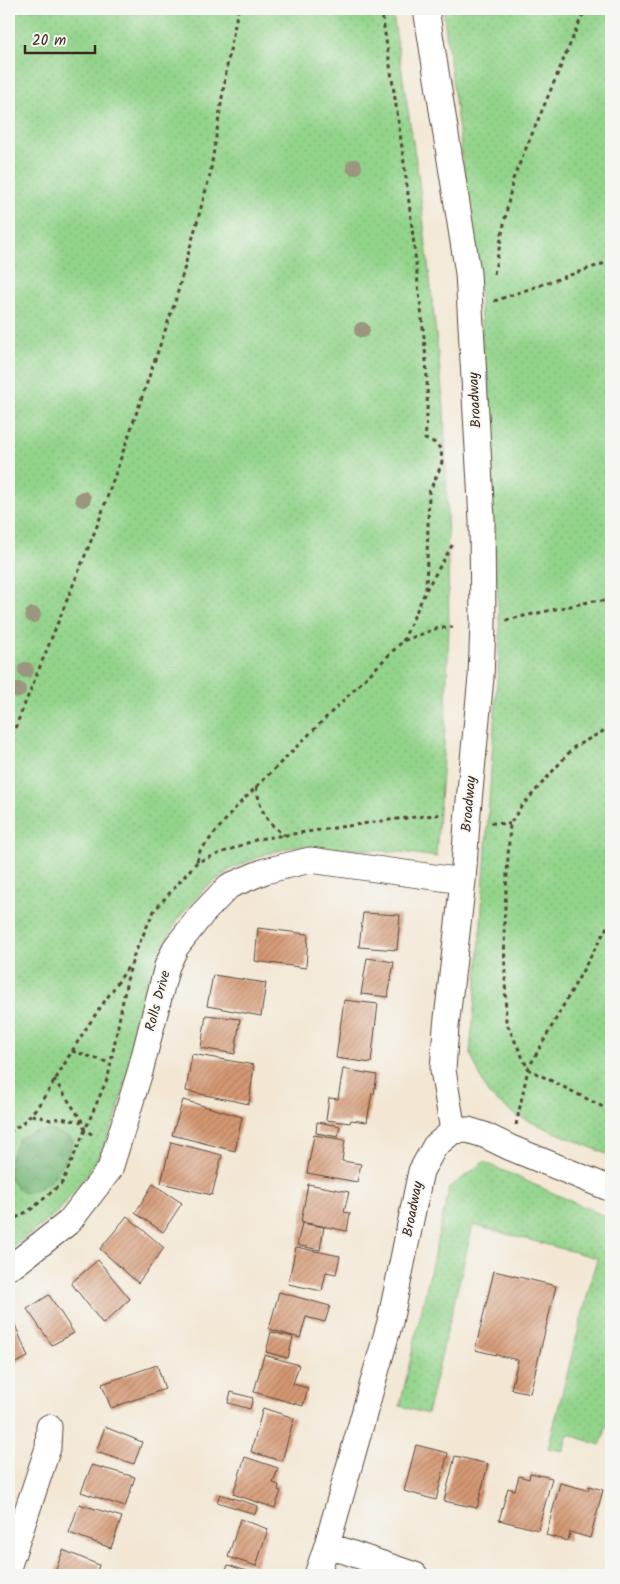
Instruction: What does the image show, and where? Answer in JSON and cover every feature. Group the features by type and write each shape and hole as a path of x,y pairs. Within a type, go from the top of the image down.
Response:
{"street":[{"name":"Broadway","path":"317,1575 390,1322 421,1171 435,1146 453,1132 443,1070 446,1027 463,881 481,677 483,624 482,519 468,273 426,9"},
{"name":"Rolls Drive","path":"9,1267 69,1222 110,1169 140,1072 167,966 176,948 202,914 229,886 265,871 310,860 463,881"},
{"path":"453,1132 468,1130 484,1134 511,1148 611,1189"},
{"path":"9,1565 48,1448 49,1427"},
{"path":"327,1545 415,1575"}],"path":[{"path":"9,743 99,521 175,302 210,176 238,9"},
{"path":"381,9 404,162 424,335 428,412 425,439 436,443 441,450 442,462 428,492 426,590"},
{"path":"494,275 513,179 585,9"},
{"path":"470,310 611,260"},
{"path":"196,862 200,851 237,806 403,641 426,590 453,544"},
{"path":"483,624 593,601 611,601"},
{"path":"403,641 438,628 453,627"},
{"path":"611,726 574,747 521,807 510,824 504,924 506,1022 528,1069 611,1111"},
{"path":"256,787 265,818 285,835"},
{"path":"511,1148 528,1069 611,920"},
{"path":"9,1132 19,1127 32,1115 132,961"},
{"path":"72,1051 110,1063"},
{"path":"54,1079 82,1122 85,1130 116,1150"},
{"path":"32,1115 51,1120 60,1118 82,1122"}],"green space":[{"path":"9,9 392,9 419,180 444,408 449,626 445,730 436,857 402,852 296,846 266,854 231,869 204,889 177,920 158,959 116,1118 96,1162 58,1212 9,1250"},
{"path":"443,9 611,9 611,1156 515,1115 488,1094 470,1053 478,968 500,636 479,285"},
{"path":"51,1130 74,1140 62,1167 51,1180 35,1190 24,1193 12,1181 10,1175 10,1161 15,1146 19,1138 34,1132"},
{"path":"484,1162 611,1219 611,1416 600,1445 568,1434 563,1451 548,1448 597,1258 473,1225 427,1414 400,1406 449,1188"}],"building":[{"path":"363,913 400,915 397,950 359,947"},
{"path":"258,928 308,934 306,968 255,961"},
{"path":"367,958 394,962 388,997 361,994"},
{"path":"213,975 266,983 261,1016 207,1006"},
{"path":"344,1000 378,1004 371,1063 336,1058"},
{"path":"206,1015 240,1019 235,1054 201,1048"},
{"path":"192,1054 254,1065 249,1104 186,1091"},
{"path":"343,1069 377,1075 367,1122 351,1120 350,1123 326,1120 329,1098 338,1099"},
{"path":"183,1100 242,1117 235,1151 172,1135"},
{"path":"317,1122 340,1126 338,1137 316,1133"},
{"path":"314,1135 345,1140 342,1161 361,1164 357,1182 307,1173"},
{"path":"171,1142 222,1155 212,1195 161,1183"},
{"path":"153,1184 182,1203 163,1232 135,1213"},
{"path":"308,1184 349,1192 344,1212 350,1213 347,1231 301,1222"},
{"path":"127,1216 164,1248 138,1283 100,1249"},
{"path":"302,1223 324,1227 320,1250 297,1245"},
{"path":"296,1247 340,1256 336,1274 326,1272 322,1291 288,1284"},
{"path":"98,1260 130,1299 103,1324 71,1283"},
{"path":"494,1271 556,1286 530,1393 511,1389 518,1360 475,1350"},
{"path":"279,1292 330,1306 325,1322 306,1317 300,1338 269,1329"},
{"path":"49,1295 74,1333 52,1345 27,1309"},
{"path":"9,1315 11,1315 28,1357 9,1366"},
{"path":"271,1332 293,1337 288,1358 266,1352"},
{"path":"264,1355 299,1365 293,1384 308,1388 303,1406 254,1392"},
{"path":"157,1365 165,1389 111,1408 102,1384"},
{"path":"231,1392 253,1398 250,1409 228,1403"},
{"path":"263,1408 294,1418 282,1461 251,1452"},
{"path":"105,1427 142,1442 134,1464 96,1452"},
{"path":"416,1445 448,1453 436,1500 404,1491"},
{"path":"455,1456 488,1464 477,1508 444,1501"},
{"path":"245,1457 278,1468 273,1483 279,1485 278,1490 281,1491 275,1508 233,1494"},
{"path":"92,1465 135,1477 125,1507 81,1492"},
{"path":"530,1473 552,1478 538,1530 499,1520 508,1488 515,1490 519,1476 529,1479"},
{"path":"611,1481 611,1500 606,1499"},
{"path":"560,1483 588,1490 589,1486 603,1490 590,1538 570,1532 568,1541 546,1535"},
{"path":"220,1494 258,1506 255,1514 217,1502"},
{"path":"79,1504 122,1517 111,1548 69,1533"},
{"path":"240,1519 268,1529 256,1566 228,1557"},
{"path":"63,1550 99,1565 96,1575 54,1575"},
{"path":"228,1565 250,1572 249,1575 224,1575"}]}
